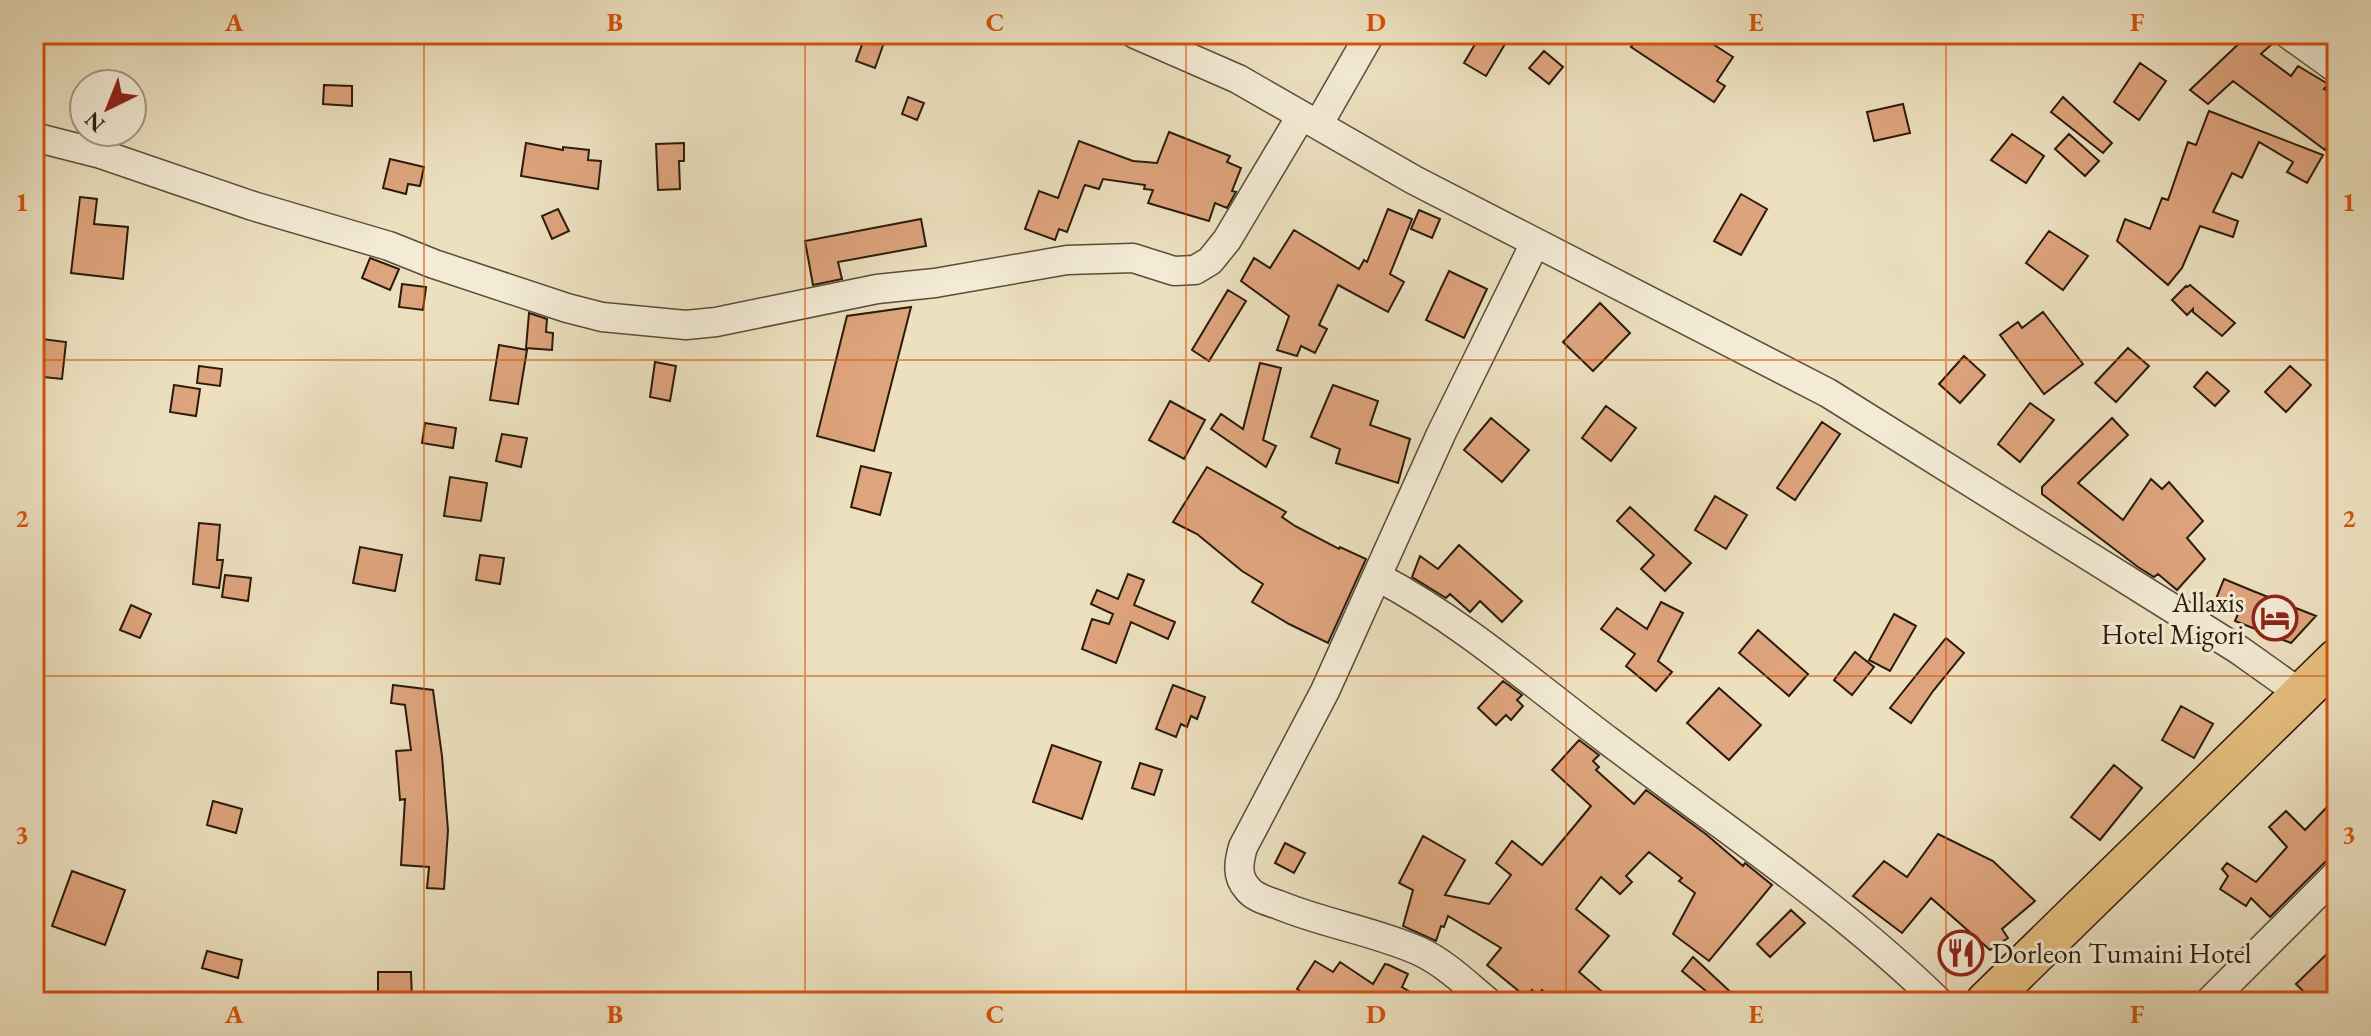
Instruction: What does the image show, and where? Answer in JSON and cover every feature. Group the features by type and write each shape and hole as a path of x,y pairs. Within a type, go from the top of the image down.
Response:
{"highway":[{"path":"1986,1002 2337,659"}],"street":[{"path":"1135,34 1185,45 1414,180 1828,393 2239,650 2301,694"},
{"path":"34,137 101,154 253,206 376,241 434,264 567,308 602,317 686,325 716,322 877,289 935,283 1067,260 1133,258 1174,271 1195,270 1210,261 1227,240 1370,34"},
{"path":"2288,34 2337,69"},
{"path":"1488,1002 1446,967 1417,951 1388,938 1305,916 1260,898 1247,889 1239,869 1243,847 1312,719 1441,434 1535,243"},
{"path":"1378,577 1460,626 1608,741 1808,887 1874,941 1939,1002"},
{"path":"2209,1002 2337,874"}],"building":[{"path":"866,34 887,34 875,68 856,61"},
{"path":"1481,34 1511,34 1486,76 1464,63"},
{"path":"1640,34 1697,34 1733,57 1717,81 1725,86 1714,102 1631,47"},
{"path":"2249,34 2263,34 2272,44 2261,54 2291,76 2298,66 2328,84 2324,89 2337,96 2337,129 2325,150 2233,81 2208,104 2190,90"},
{"path":"1544,51 1563,67 1549,84 1529,68"},
{"path":"2140,63 2166,81 2139,120 2114,102"},
{"path":"324,85 352,86 352,106 323,104"},
{"path":"908,97 924,103 917,120 902,114"},
{"path":"2063,97 2112,143 2103,153 2051,112"},
{"path":"1903,104 1910,133 1874,141 1867,112"},
{"path":"2209,111 2323,155 2307,183 2287,172 2293,162 2259,142 2242,178 2232,173 2213,212 2238,221 2233,237 2200,226 2182,268 2168,285 2117,241 2125,219 2150,229 2162,198 2168,200 2188,142 2196,145"},
{"path":"1169,132 1230,156 1227,162 1241,168 1232,191 1236,192 1227,208 1215,203 1209,221 1148,203 1153,190 1144,189 1145,185 1103,179 1099,189 1085,185 1067,232 1059,229 1055,240 1025,229 1039,191 1058,198 1079,141 1133,161 1157,163"},
{"path":"2012,134 2044,156 2026,183 1991,160"},
{"path":"2069,134 2099,161 2085,176 2055,149"},
{"path":"526,143 563,150 563,147 589,150 588,160 601,161 598,189 521,176"},
{"path":"684,143 684,161 679,161 680,189 658,190 656,144"},
{"path":"390,159 424,167 420,186 408,184 406,194 383,188"},
{"path":"1741,194 1767,209 1741,255 1714,241"},
{"path":"80,197 97,199 94,224 128,227 123,279 71,273"},
{"path":"558,209 569,231 552,239 542,216"},
{"path":"1388,209 1412,219 1390,274 1404,282 1388,312 1338,285 1319,325 1327,329 1315,353 1301,346 1297,356 1277,350 1289,316 1241,281 1254,258 1270,268 1294,230 1359,269 1364,260 1367,262"},
{"path":"1419,210 1440,219 1432,238 1411,229"},
{"path":"921,219 926,246 838,262 842,279 813,285 805,241"},
{"path":"2049,231 2088,256 2063,290 2026,263"},
{"path":"370,258 399,269 390,290 362,278"},
{"path":"1449,271 1487,289 1464,338 1426,320"},
{"path":"402,284 426,287 423,310 399,307"},
{"path":"2190,285 2235,323 2222,336 2193,309 2187,315 2172,300"},
{"path":"1228,290 1246,301 1209,361 1192,350"},
{"path":"1600,303 1630,333 1593,371 1563,342"},
{"path":"911,307 874,451 817,436 847,316"},
{"path":"2043,312 2083,364 2044,394 2000,335 2018,322 2022,328"},
{"path":"529,313 547,319 546,332 553,333 552,350 526,348"},
{"path":"34,338 66,342 62,379 34,376"},
{"path":"499,345 527,350 518,404 490,400"},
{"path":"2128,348 2149,366 2116,402 2095,383"},
{"path":"1964,356 1985,375 1960,403 1939,384"},
{"path":"655,362 676,366 670,401 650,397"},
{"path":"1260,363 1281,368 1263,440 1276,446 1266,467 1211,429 1221,414 1243,429"},
{"path":"199,366 222,369 220,386 197,383"},
{"path":"2290,366 2311,385 2286,412 2265,392"},
{"path":"2207,372 2229,391 2215,406 2194,387"},
{"path":"174,385 200,389 196,416 170,412"},
{"path":"1333,385 1378,401 1370,425 1410,439 1398,483 1336,463 1340,449 1311,437"},
{"path":"1170,401 1205,420 1184,459 1149,440"},
{"path":"2030,403 2054,420 2020,462 1998,444"},
{"path":"1606,406 1636,428 1611,461 1582,438"},
{"path":"1491,418 1529,450 1502,482 1464,450"},
{"path":"2112,418 2128,435 2078,483 2123,520 2151,479 2162,489 2169,482 2203,521 2187,538 2205,559 2177,590 2158,574 2154,577 2138,567 2042,494 2042,487"},
{"path":"1822,422 1840,434 1795,500 1777,488"},
{"path":"425,423 456,428 453,448 422,443"},
{"path":"502,434 527,438 521,467 496,461"},
{"path":"861,466 891,473 880,515 851,507"},
{"path":"1207,467 1286,512 1282,517 1295,526 1366,559 1328,643 1252,602 1263,584 1197,534 1173,522"},
{"path":"450,477 487,483 481,521 444,516"},
{"path":"1715,496 1747,515 1726,549 1695,530"},
{"path":"1630,507 1691,563 1665,591 1641,569 1654,555 1617,521"},
{"path":"199,523 220,525 217,560 223,560 219,588 193,584"},
{"path":"1459,545 1522,601 1502,622 1480,601 1470,612 1450,594 1446,598 1412,577 1420,556 1438,569"},
{"path":"360,547 402,555 395,591 353,583"},
{"path":"480,555 504,558 500,584 476,580"},
{"path":"1128,574 1144,580 1134,605 1175,622 1168,639 1131,622 1116,663 1082,649 1092,619 1109,624 1113,614 1091,604 1097,590 1118,599"},
{"path":"225,575 251,578 248,601 222,597"},
{"name":"Allaxis Hotel Migori","path":"2224,579 2316,616 2291,643 2235,621 2238,614 2214,604"},
{"path":"1661,602 1683,613 1658,661 1672,672 1656,691 1626,666 1635,654 1601,629 1617,608 1647,629"},
{"path":"131,605 151,614 140,638 120,630"},
{"path":"1894,614 1916,626 1890,671 1869,660"},
{"path":"1758,630 1808,674 1789,696 1739,653"},
{"path":"1946,638 1964,653 1911,723 1890,708"},
{"path":"1855,652 1874,667 1852,695 1834,680"},
{"path":"1503,681 1522,695 1517,700 1523,706 1511,720 1506,715 1496,725 1478,708"},
{"path":"393,685 433,690 448,830 444,889 427,888 429,867 401,865 405,799 400,800 396,751 411,750 405,705 391,703"},
{"path":"1173,685 1205,697 1197,719 1191,716 1187,727 1181,724 1176,737 1156,729"},
{"path":"1719,688 1761,725 1729,760 1687,723"},
{"path":"2181,706 2213,724 2194,758 2162,740"},
{"path":"1579,740 1599,755 1593,761 1599,767 1596,770 1634,804 1646,790 1772,885 1709,961 1673,934 1695,893 1679,881 1682,878 1649,852 1626,876 1632,882 1620,894 1601,877 1576,909 1609,936 1579,972 1614,1002 1557,1002 1542,990 1538,995 1532,990 1526,997 1487,965 1501,948 1448,916 1436,941 1403,926 1413,890 1399,883 1423,836 1465,860 1445,895 1489,904 1511,875 1496,863 1512,841 1542,865 1591,806 1552,770"},
{"path":"1052,745 1101,762 1082,819 1033,802"},
{"path":"1140,763 1162,770 1154,795 1132,788"},
{"path":"2114,765 2142,788 2100,840 2071,817"},
{"path":"213,801 242,809 236,833 207,825"},
{"path":"2328,806 2337,815 2337,857 2325,862 2270,917 2251,898 2246,906 2220,889 2228,876 2222,869 2227,863 2256,882 2287,847 2269,827 2286,811 2305,830"},
{"path":"1938,834 1993,861 2035,901 2002,929 2008,938 1990,950 1931,898 1902,933 1853,896 1884,861 1907,877"},
{"path":"1285,843 1305,853 1294,873 1275,863"},
{"path":"72,871 125,890 105,945 52,926"},
{"path":"1791,910 1805,923 1770,957 1757,944"},
{"path":"2337,944 2337,982 2314,1002 2296,984"},
{"path":"207,951 242,960 238,978 202,968"},
{"path":"1693,957 1738,999 1735,1002 1719,1002 1682,971"},
{"path":"1315,961 1333,972 1340,962 1373,984 1385,964 1389,965 1408,974 1402,987 1427,1002 1316,1002 1297,989"},
{"path":"378,972 411,972 412,1002 378,1002"}],"place":[{"name":"Allaxis Hotel Migori","path":"2275,618"},
{"name":"Dorleon Tumaini Hotel","path":"1961,953"}]}
